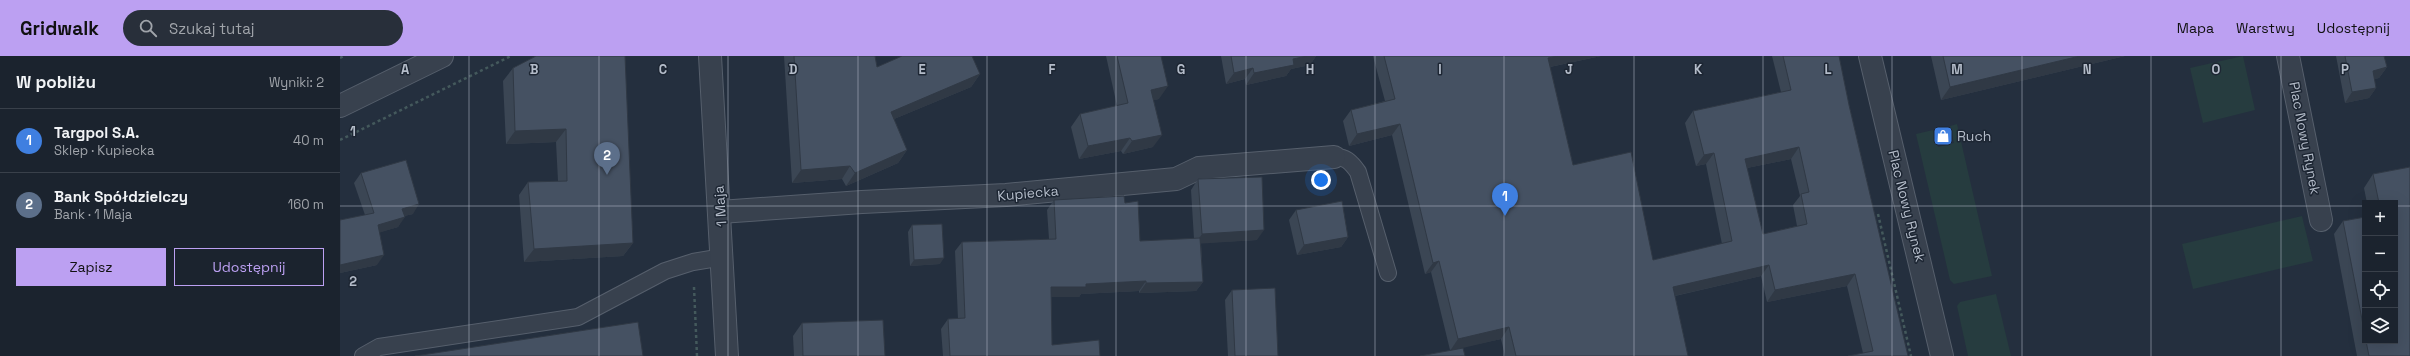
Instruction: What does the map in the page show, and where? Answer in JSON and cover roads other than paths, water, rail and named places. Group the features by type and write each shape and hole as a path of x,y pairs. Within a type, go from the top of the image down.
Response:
{"street":[{"path":"340,106 442,56"},
{"name":"1 Maja","path":"710,56 723,257 727,356"},
{"name":"Plac Nowy Rynek","path":"1870,56 1942,356"},
{"name":"Plac Nowy Rynek","path":"2288,56 2321,220"},
{"name":"Kupiecka","path":"720,212 862,202 1006,195 1176,178 1199,168 1334,157"}],"lane":[{"path":"1334,157 1343,158 1349,161 1358,172 1388,273"},
{"path":"363,356 379,347 578,317 665,271 692,262 723,257"}],"place":[{"name":"Ruch","path":"1943,136"},
{"name":"Bank Spółdzielczy","path":"607,175"},
{"name":"Targpol S.A.","path":"1505,216"}]}
